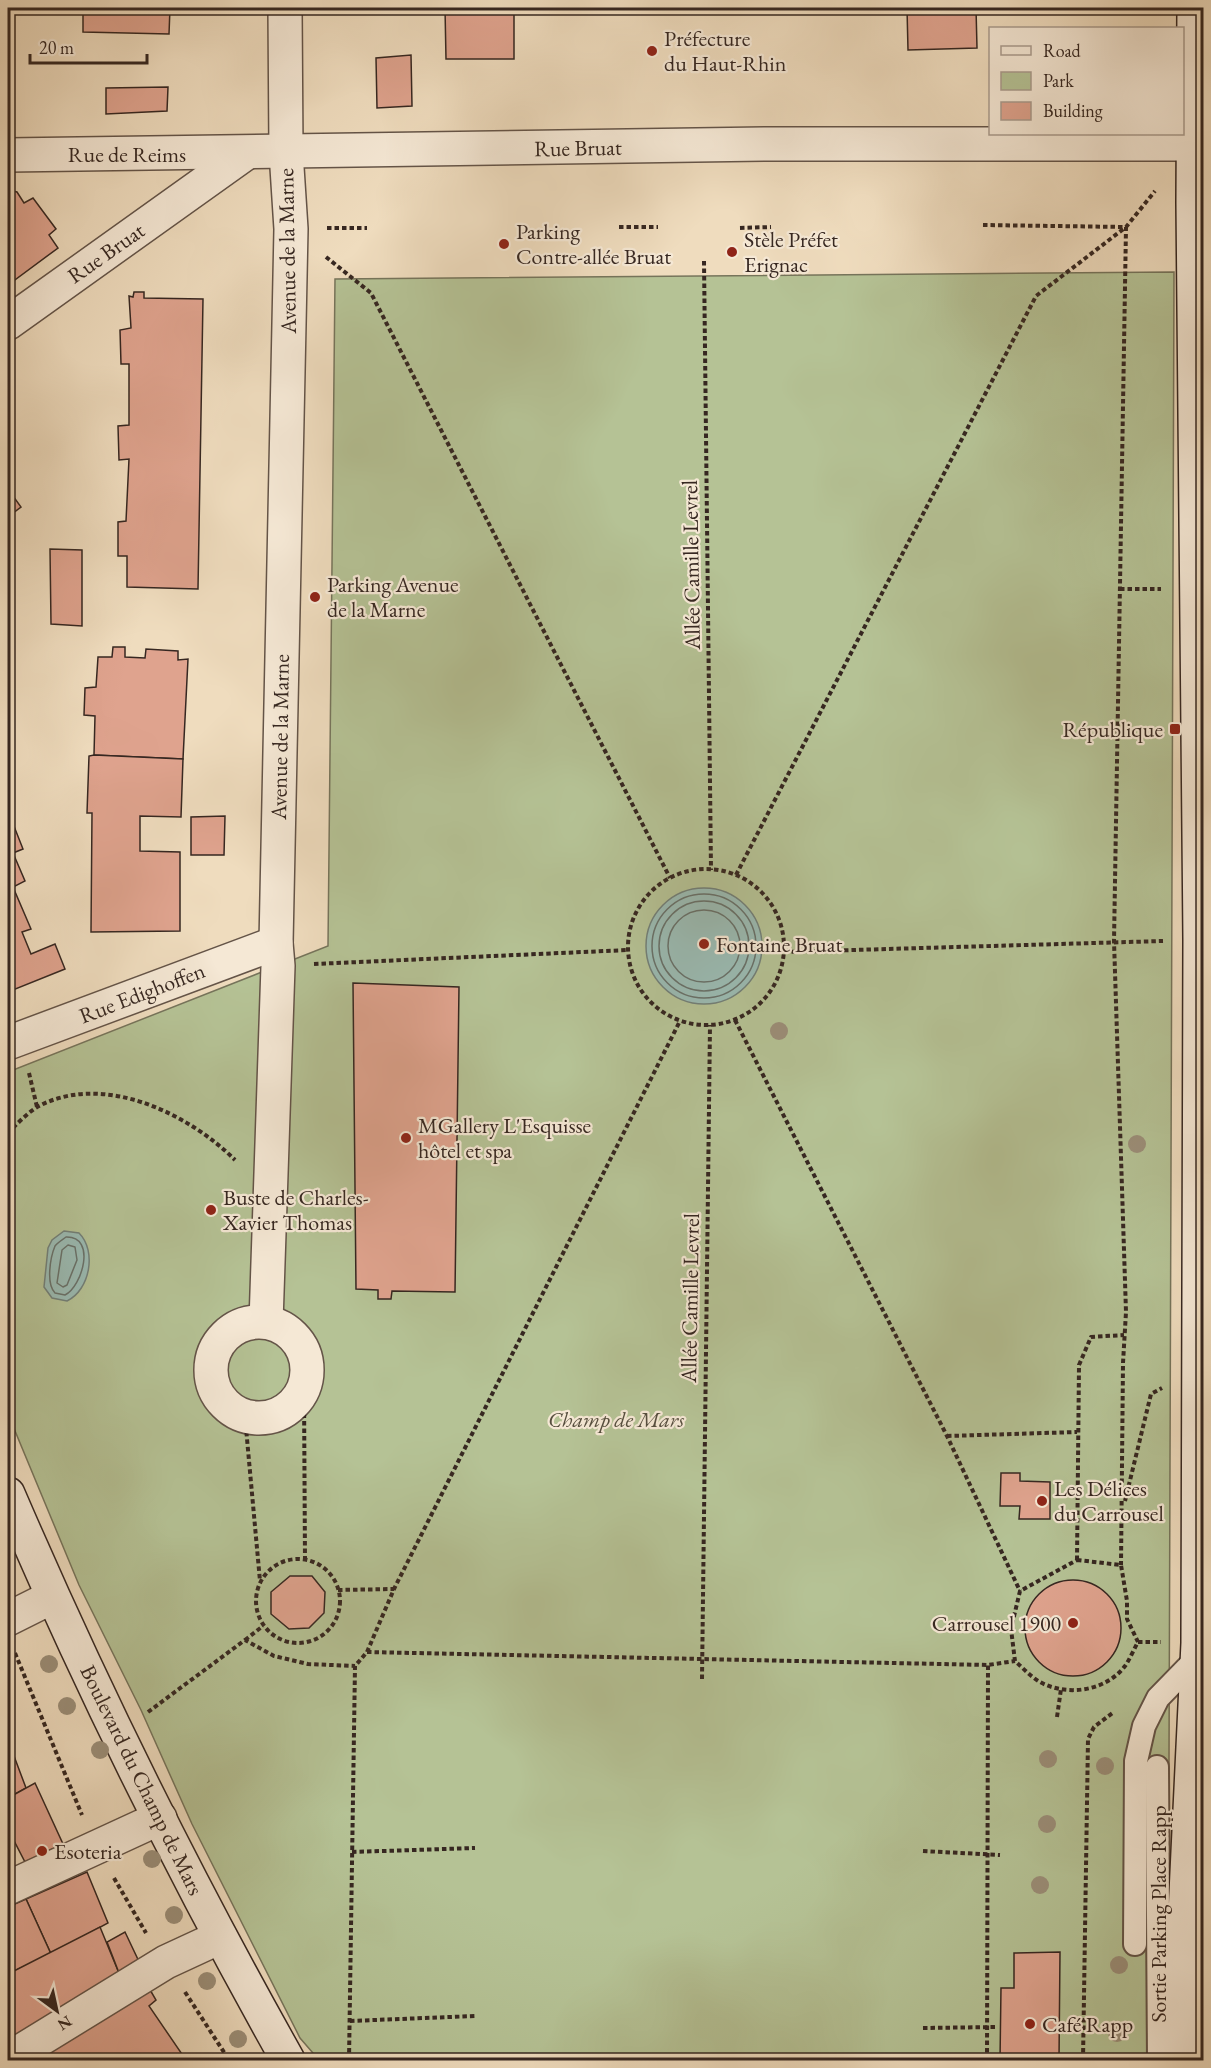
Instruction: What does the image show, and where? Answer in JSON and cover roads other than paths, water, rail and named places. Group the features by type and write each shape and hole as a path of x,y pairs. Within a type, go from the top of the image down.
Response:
{"street":[{"name":"Avenue de la Marne","path":"266,1322 277,954 291,229 286,152 285,8"},
{"path":"1183,2061 1182,1977 1197,1658 1201,1169 1198,145 1194,8"},
{"name":"Rue Bruat","path":"8,323 246,153 770,144 1198,145"},
{"name":"Rue de Reims","path":"8,155 246,153"},
{"name":"Rue Edighoffen","path":"8,1043 277,954"},
{"path":"266,1322 293,1335 302,1347 307,1361 308,1376 304,1391 296,1403 272,1417 259,1419 245,1417 230,1410 219,1398 212,1384 210,1368 214,1352 222,1339 235,1328 250,1323 266,1322"},
{"name":"Boulevard du Champ de Mars","path":"8,1494 52,1597 118,1733 220,1937 288,2061"},
{"path":"8,1619 52,1597"},
{"path":"8,1888 160,1818"},
{"path":"8,2059 166,1962 220,1937"}],"lane":[{"path":"1135,1944 1136,1761 1144,1726 1158,1698 1197,1658"},
{"name":"Sortie Parking Place Rapp","path":"1157,1767 1159,2061"}],"water":[{"name":"Fontaine Bruat","path":"704,888 726,892 745,905 758,924 762,946 758,968 745,987 726,1000 704,1004 682,1000 663,987 650,968 646,946 650,924 663,905 682,892"},
{"path":"64,1231 79,1233 85,1241 89,1260 86,1279 75,1296 67,1301 52,1298 44,1287 48,1248 52,1240"}],"place":[{"name":"Préfecture du Haut-Rhin","path":"652,51"},
{"name":"Parking Contre-allée Bruat","path":"504,244"},
{"name":"Stèle Préfet Erignac","path":"732,252"},
{"name":"Parking Avenue de la Marne","path":"315,597"},
{"name":"République","path":"1175,729"},
{"name":"Fontaine Bruat","path":"704,944"},
{"name":"MGallery L'Esquisse hôtel et spa","path":"406,1138"},
{"name":"Buste de Charles- Xavier Thomas","path":"211,1210"},
{"name":"Les Délices du Carrousel","path":"1042,1501"},
{"name":"Carrousel 1900","path":"1073,1623"},
{"name":"Esoteria","path":"42,1851"},
{"name":"Café Rapp","path":"1030,2024"}],"park label":[{"name":"Champ de Mars","path":"616,1419"}]}
